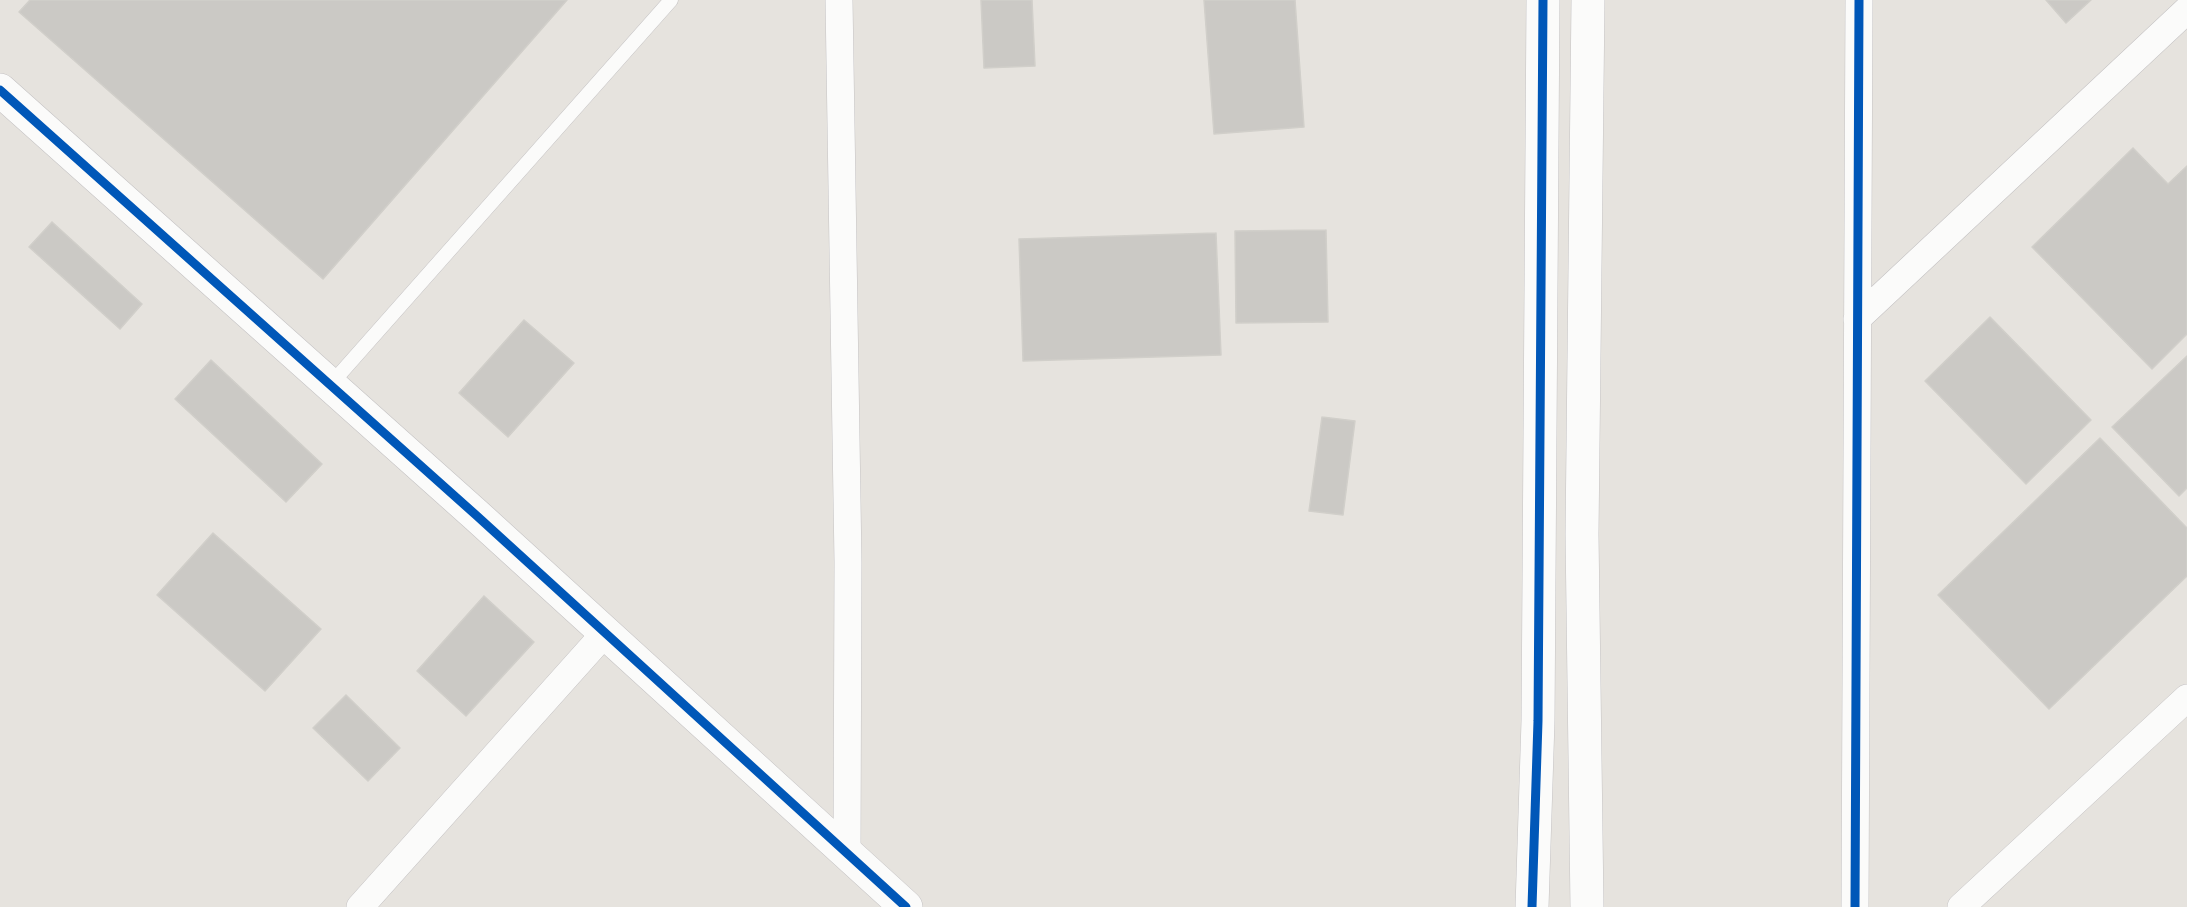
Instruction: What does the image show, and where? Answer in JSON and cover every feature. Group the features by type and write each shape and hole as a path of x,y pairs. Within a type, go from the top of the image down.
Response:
{"street":[{"path":"840,0 848,562 847,854"},
{"path":"1532,907 1538,721 1543,0"},
{"path":"1587,907 1582,534 1588,0"},
{"path":"1855,907 1859,0"},
{"path":"1857,320 2187,10"},
{"path":"0,90 605,633 847,854 896,904"},
{"path":"360,907 605,633"},
{"path":"1961,907 2187,698"}],"lane":[{"path":"330,385 672,0"}],"building":[{"path":"30,0 567,0 323,279 19,12"},
{"path":"981,0 1032,0 1035,66 984,68"},
{"path":"1204,0 1295,0 1304,127 1214,134"},
{"path":"2046,0 2091,0 2066,23"},
{"path":"2133,148 2168,184 2187,166 2187,334 2152,369 2032,247"},
{"path":"52,222 142,304 120,329 29,247"},
{"path":"1326,230 1328,322 1236,323 1235,231"},
{"path":"1216,233 1221,355 1023,361 1019,239"},
{"path":"1990,317 2091,420 2026,484 1925,381"},
{"path":"524,320 574,363 508,437 459,393"},
{"path":"2187,356 2187,488 2179,496 2112,427"},
{"path":"211,360 322,464 286,502 175,399"},
{"path":"1322,417 1355,421 1343,515 1309,511"},
{"path":"2100,438 2187,528 2187,576 2049,709 1938,595"},
{"path":"213,533 321,629 265,691 157,595"},
{"path":"484,596 534,642 466,716 417,671"},
{"path":"346,695 400,748 368,781 313,728"}],"cycle path":[{"path":"1532,907 1538,721 1543,0"},
{"path":"1855,907 1859,0"},
{"path":"0,90 477,516 906,907"}]}
